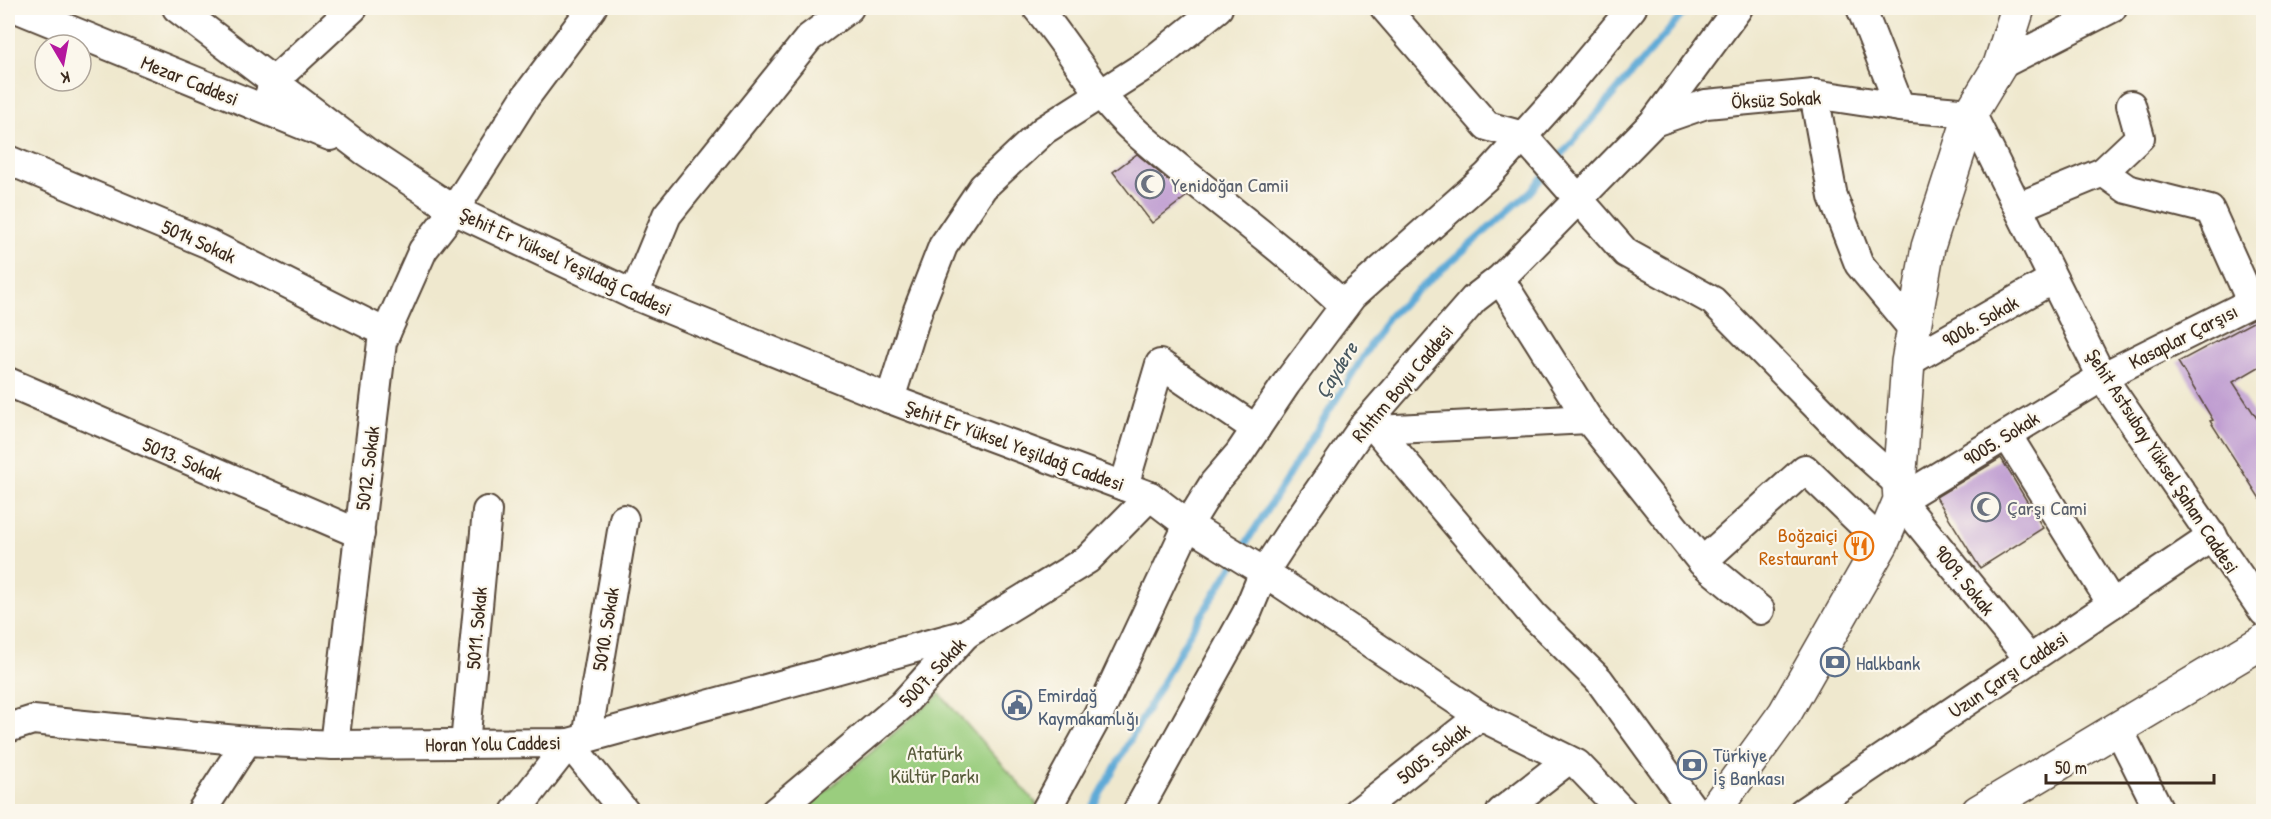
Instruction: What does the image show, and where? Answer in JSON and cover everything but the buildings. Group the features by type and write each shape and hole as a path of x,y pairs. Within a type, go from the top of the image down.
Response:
{"main road":[{"path":"1713,812 1785,714 1882,543 1899,492 1908,362 1928,247 1971,113 2000,65 2018,8"},
{"path":"1978,812 2264,641"}],"street":[{"name":"Mezar Caddesi","path":"16,8 365,151"},
{"path":"177,8 365,151"},
{"path":"264,110 274,81 353,8"},
{"name":"5012. Sokak","path":"334,745 382,342 423,250 454,210 525,98 592,8"},
{"path":"634,295 667,215 808,38 849,8"},
{"path":"1037,8 1100,94 1136,132 1307,270 1344,306"},
{"path":"890,399 918,310 943,246 983,187 1044,130 1152,61 1218,8"},
{"path":"1385,8 1487,126 1523,136"},
{"path":"1046,812 1103,706 1188,525 1214,483 1352,296 1487,176 1559,96 1632,8"},
{"name":"Rıhtım Boyu Caddesi","path":"1142,809 1247,613 1264,572 1371,427 1474,299 1500,279 1581,199 1654,122 1738,8"},
{"path":"1861,8 1900,107"},
{"path":"2000,65 2112,8"},
{"path":"1814,94 1833,197 1859,264 1913,329"},
{"name":"Öksüz Sokak","path":"1654,122 1706,104 1814,94 1900,107 1971,113"},
{"path":"2018,207 2103,172 2140,137 2131,105"},
{"name":"Şehit Astsubay Yüksel Şahan Caddesi","path":"1971,113 2102,376 2264,612"},
{"name":"9009. Sokak","path":"1523,136 1581,199 1626,253 1713,301 1852,442 1899,492 2029,659"},
{"name":"Şehit Er Yüksel Yeşildağ Caddesi","path":"365,151 454,210 634,295 890,399 1150,496 1188,525 1264,572 1480,716 1577,764 1623,812"},
{"name":"5014 Sokak","path":"8,160 210,244 386,333"},
{"path":"2103,172 2127,189 2210,210 2257,298"},
{"path":"1500,279 1588,419 1702,562 1760,610"},
{"name":"9006. Sokak","path":"1908,362 2053,279"},
{"name":"Kasaplar Çarşısı","path":"2102,376 2257,298"},
{"path":"1124,486 1160,364 1256,429"},
{"name":"9005. Sokak","path":"1899,492 2007,435 2102,376"},
{"name":"5013. Sokak","path":"8,382 360,534"},
{"path":"1371,427 1588,419"},
{"path":"1371,427 1534,616 1599,680 1695,812"},
{"path":"2007,435 2112,604"},
{"path":"1702,562 1805,468 1882,543"},
{"name":"5007. Sokak","path":"775,812 902,705 966,634 1088,559 1150,496"},
{"name":"5011. Sokak","path":"465,744 487,511"},
{"name":"5010. Sokak","path":"578,741 624,519"},
{"name":"Uzun Çarşı Caddesi","path":"1803,812 2213,536"},
{"name":"Horan Yolu Caddesi","path":"20,724 247,741 334,745 578,741 966,634"},
{"path":"8,706 20,724"},
{"name":"5005. Sokak","path":"1358,812 1480,716"},
{"path":"2118,728 2160,812"},
{"path":"201,812 247,741"},
{"path":"515,812 578,741 625,812"},
{"path":"1501,812 1568,760"}],"green space":[{"name":"Atatürk Kültür Parkı","path":"940,694 1037,804 1033,812 801,812"}],"waterway":[{"name":"Çaydere","path":"1555,162 1688,8"},
{"name":"Çaydere","path":"1241,551 1388,317 1530,192 1546,173"},
{"name":"Çaydere","path":"1090,812 1190,633 1236,560"}],"place":[{"name":"Yenidoğan Camii","path":"1150,184"},
{"name":"Çarşı Cami","path":"1986,507"},
{"name":"Boğzaiçi Restaurant","path":"1859,546"},
{"name":"Halkbank","path":"1835,662"},
{"name":"Emirdağ Kaymakamlığı","path":"1017,705"},
{"name":"Türkiye İş Bankası","path":"1692,765"}]}
